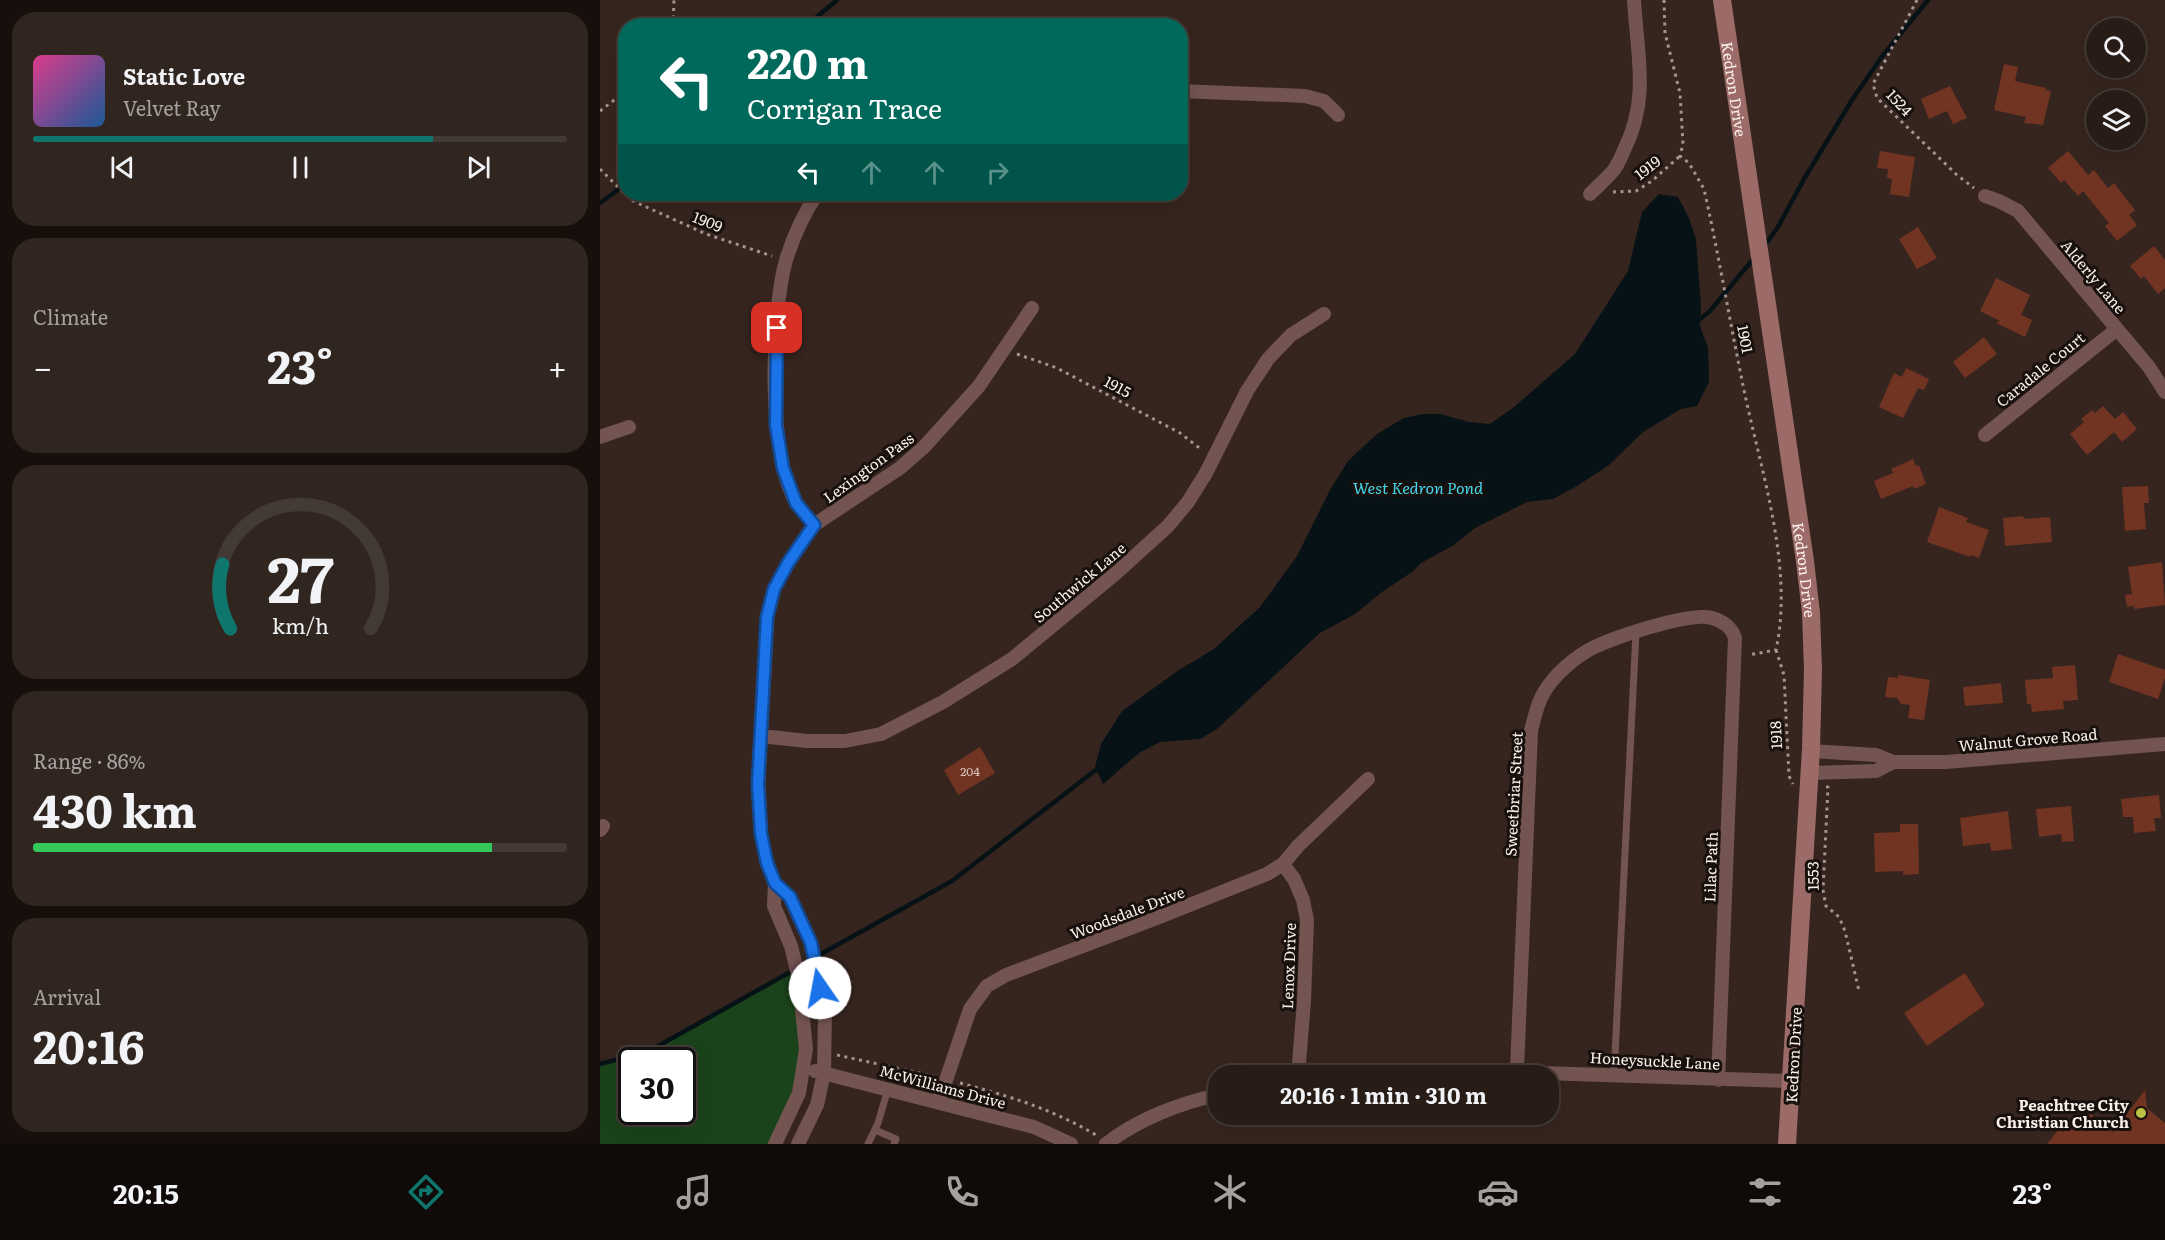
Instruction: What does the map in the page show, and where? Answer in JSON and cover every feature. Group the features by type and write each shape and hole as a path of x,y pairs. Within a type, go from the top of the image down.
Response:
{"street":[{"path":"1590,194 1614,170 1631,136 1641,97 1640,58 1634,0"},
{"name":"Kedron Drive","path":"1722,0 1810,602 1814,670 1810,779 1787,1144"},
{"path":"1188,91 1305,96 1324,102 1338,115"},
{"name":"Alderly Lane","path":"1985,196 2018,211 2150,367 2165,392"},
{"path":"812,201 786,260 777,328 776,425 783,468 796,503 814,525"},
{"name":"Lexington Pass","path":"775,1144 799,1092 806,1049 799,979 791,946 774,906 775,883 767,863 761,834 758,784 767,617 774,589 783,571 814,525 900,468 924,447 979,386 1032,308"},
{"name":"Southwick Lane","path":"761,736 807,741 845,741 881,734 943,702 1012,659 1130,561 1168,526 1188,502 1246,391 1268,359 1291,335 1324,314"},
{"name":"Caradale Court","path":"1986,435 2116,329"},
{"path":"600,437 629,428"},
{"name":"Sweetbriar Street","path":"1517,1065 1532,731 1540,696 1557,675 1588,650 1636,632 1695,617 1711,617 1732,630 1736,657"},
{"name":"Lilac Path","path":"1718,1080 1736,657"},
{"name":"Walnut Grove Road","path":"1811,751 1876,755 1893,762 1946,762 2165,744"},
{"name":"Walnut Grove Road","path":"1810,779 1876,771 1893,762"},
{"name":"Woodsdale Drive","path":"939,1101 970,1009 987,986 1006,975 1267,874 1283,864 1298,846 1368,779"},
{"name":"Lenox Drive","path":"1283,864 1294,879 1303,900 1307,920 1299,1065"},
{"name":"Lexington Pass","path":"775,883 790,897 811,943 825,1010 824,1073 817,1105 798,1144"},
{"name":"McWilliams Drive","path":"804,1069 939,1101 1034,1127 1071,1144"},
{"name":"Honeysuckle Lane","path":"1559,1073 1791,1081"},
{"path":"1106,1144 1128,1129 1161,1113 1208,1098"}],"lane":[{"path":"1614,1076 1636,632"},
{"path":"868,1144 888,1089"},
{"path":"875,1130 896,1139 894,1144"}],"path":[{"path":"673,18 674,0"},
{"path":"1664,0 1665,33 1680,93 1683,144 1680,156"},
{"name":"1524","path":"1917,0 1873,84 1877,98 1957,175 1985,196"},
{"path":"600,111 618,97"},
{"name":"1919","path":"1590,194 1636,191 1653,181 1680,156"},
{"name":"1901","path":"1680,156 1689,163 1704,189 1744,391 1767,483 1782,603 1781,627 1776,650"},
{"name":"1909","path":"600,169 618,187"},
{"name":"1909","path":"633,201 659,215 706,234 786,260"},
{"name":"1915","path":"1004,350 1057,368 1180,433 1213,458"},
{"path":"1736,657 1776,650"},
{"name":"1918","path":"1776,650 1784,675 1789,776 1793,784 1810,779 1828,788"},
{"name":"1553","path":"1828,788 1823,890 1826,906 1839,917 1845,931 1859,991"}],"green space":[{"path":"796,966 806,1049 775,1144 600,1144 600,1066 618,1059 618,1125 696,1125 696,1047 652,1047"}],"water":[{"name":"West Kedron Pond","path":"1659,194 1678,197 1689,218 1696,239 1701,307 1700,326 1708,348 1709,382 1697,406 1681,409 1643,432 1609,465 1577,486 1553,499 1527,502 1475,528 1454,545 1421,563 1355,614 1320,633 1217,729 1200,739 1160,742 1139,753 1103,784 1095,767 1101,744 1122,711 1179,670 1214,649 1260,607 1297,556 1330,490 1348,461 1377,434 1404,418 1423,414 1440,414 1469,422 1490,424 1514,407 1575,354 1628,271 1642,212"}],"building":[{"path":"2004,64 2018,67 2015,81 2051,91 2043,125 2024,123 2026,117 1994,110"},
{"path":"1950,86 1967,118 1953,124 1947,111 1929,119 1921,99"},
{"path":"1880,151 1915,157 1909,197 1890,194 1892,179 1887,178 1888,169 1877,168"},
{"path":"2068,151 2088,175 2094,170 2108,188 2114,183 2135,210 2129,215 2137,225 2117,241 2105,226 2109,223 2083,191 2078,196 2064,180 2061,183 2048,168"},
{"path":"1918,227 1937,258 1917,269 1899,239"},
{"path":"2154,246 2165,260 2165,288 2158,294 2144,276 2141,279 2130,266"},
{"path":"1996,278 2030,295 2021,315 2032,320 2025,337 1996,323 2000,321 1980,311"},
{"path":"1984,337 1997,354 1965,378 1953,362"},
{"path":"1906,368 1929,379 1924,390 1918,388 1903,418 1879,407 1894,373 1902,377"},
{"path":"2103,406 2115,419 2123,412 2137,429 2122,442 2114,432 2087,455 2070,434 2084,422 2081,419 2092,410 2095,413"},
{"path":"1913,459 1916,466 1919,465 1926,484 1914,489 1913,486 1881,499 1874,481 1893,473 1891,469"},
{"path":"2148,486 2149,503 2144,503 2146,529 2125,531 2122,487"},
{"path":"1939,507 1968,518 1966,522 1989,530 1979,558 1927,542"},
{"path":"2023,516 2024,519 2050,517 2052,542 2005,546 2003,518"},
{"path":"2162,562 2165,605 2134,609 2134,606 2127,607 2125,595 2132,594 2128,567"},
{"path":"2118,654 2165,670 2165,678 2158,699 2109,682"},
{"path":"2075,665 2078,700 2063,701 2064,709 2032,712 2031,704 2027,704 2025,680 2053,678 2052,667"},
{"path":"1898,675 1930,680 1924,720 1908,718 1910,705 1901,704 1897,698 1885,697 1888,677 1898,678"},
{"path":"2001,683 2003,703 1965,706 1963,687"},
{"path":"980,747 995,773 958,795 944,770"},
{"path":"2159,795 2161,818 2154,818 2156,831 2134,833 2133,817 2123,817 2121,799"},
{"path":"2071,806 2074,841 2062,842 2061,834 2039,837 2036,809"},
{"path":"2008,811 2012,849 1991,851 1990,843 1963,846 1960,818"},
{"path":"1900,824 1918,824 1919,874 1903,875 1903,871 1875,872 1874,833 1900,832"},
{"path":"1965,973 1985,1005 1927,1046 1904,1013"},
{"name":"Peachtree City Christian Church","path":"2145,1090 2147,1108 2165,1123 2165,1144 2047,1144 2059,1129 2063,1132 2083,1108 2113,1132"}],"waterway":[{"path":"816,18 837,0"},
{"path":"1765,245 1778,227 1852,100 1881,58 1928,0"},
{"path":"600,203 618,190"},
{"path":"1700,319 1710,311 1754,258"},
{"path":"821,954 952,881 1097,769"},
{"path":"600,1064 651,1050 792,971"}],"place":[{"name":"Peachtree City Christian Church","path":"2141,1113"}],"route":[{"path":"777,328 776,425 783,468 796,503 814,525 788,563 774,589 767,617 758,784 761,834 767,863 775,883 790,897 811,943 820,988"}]}
